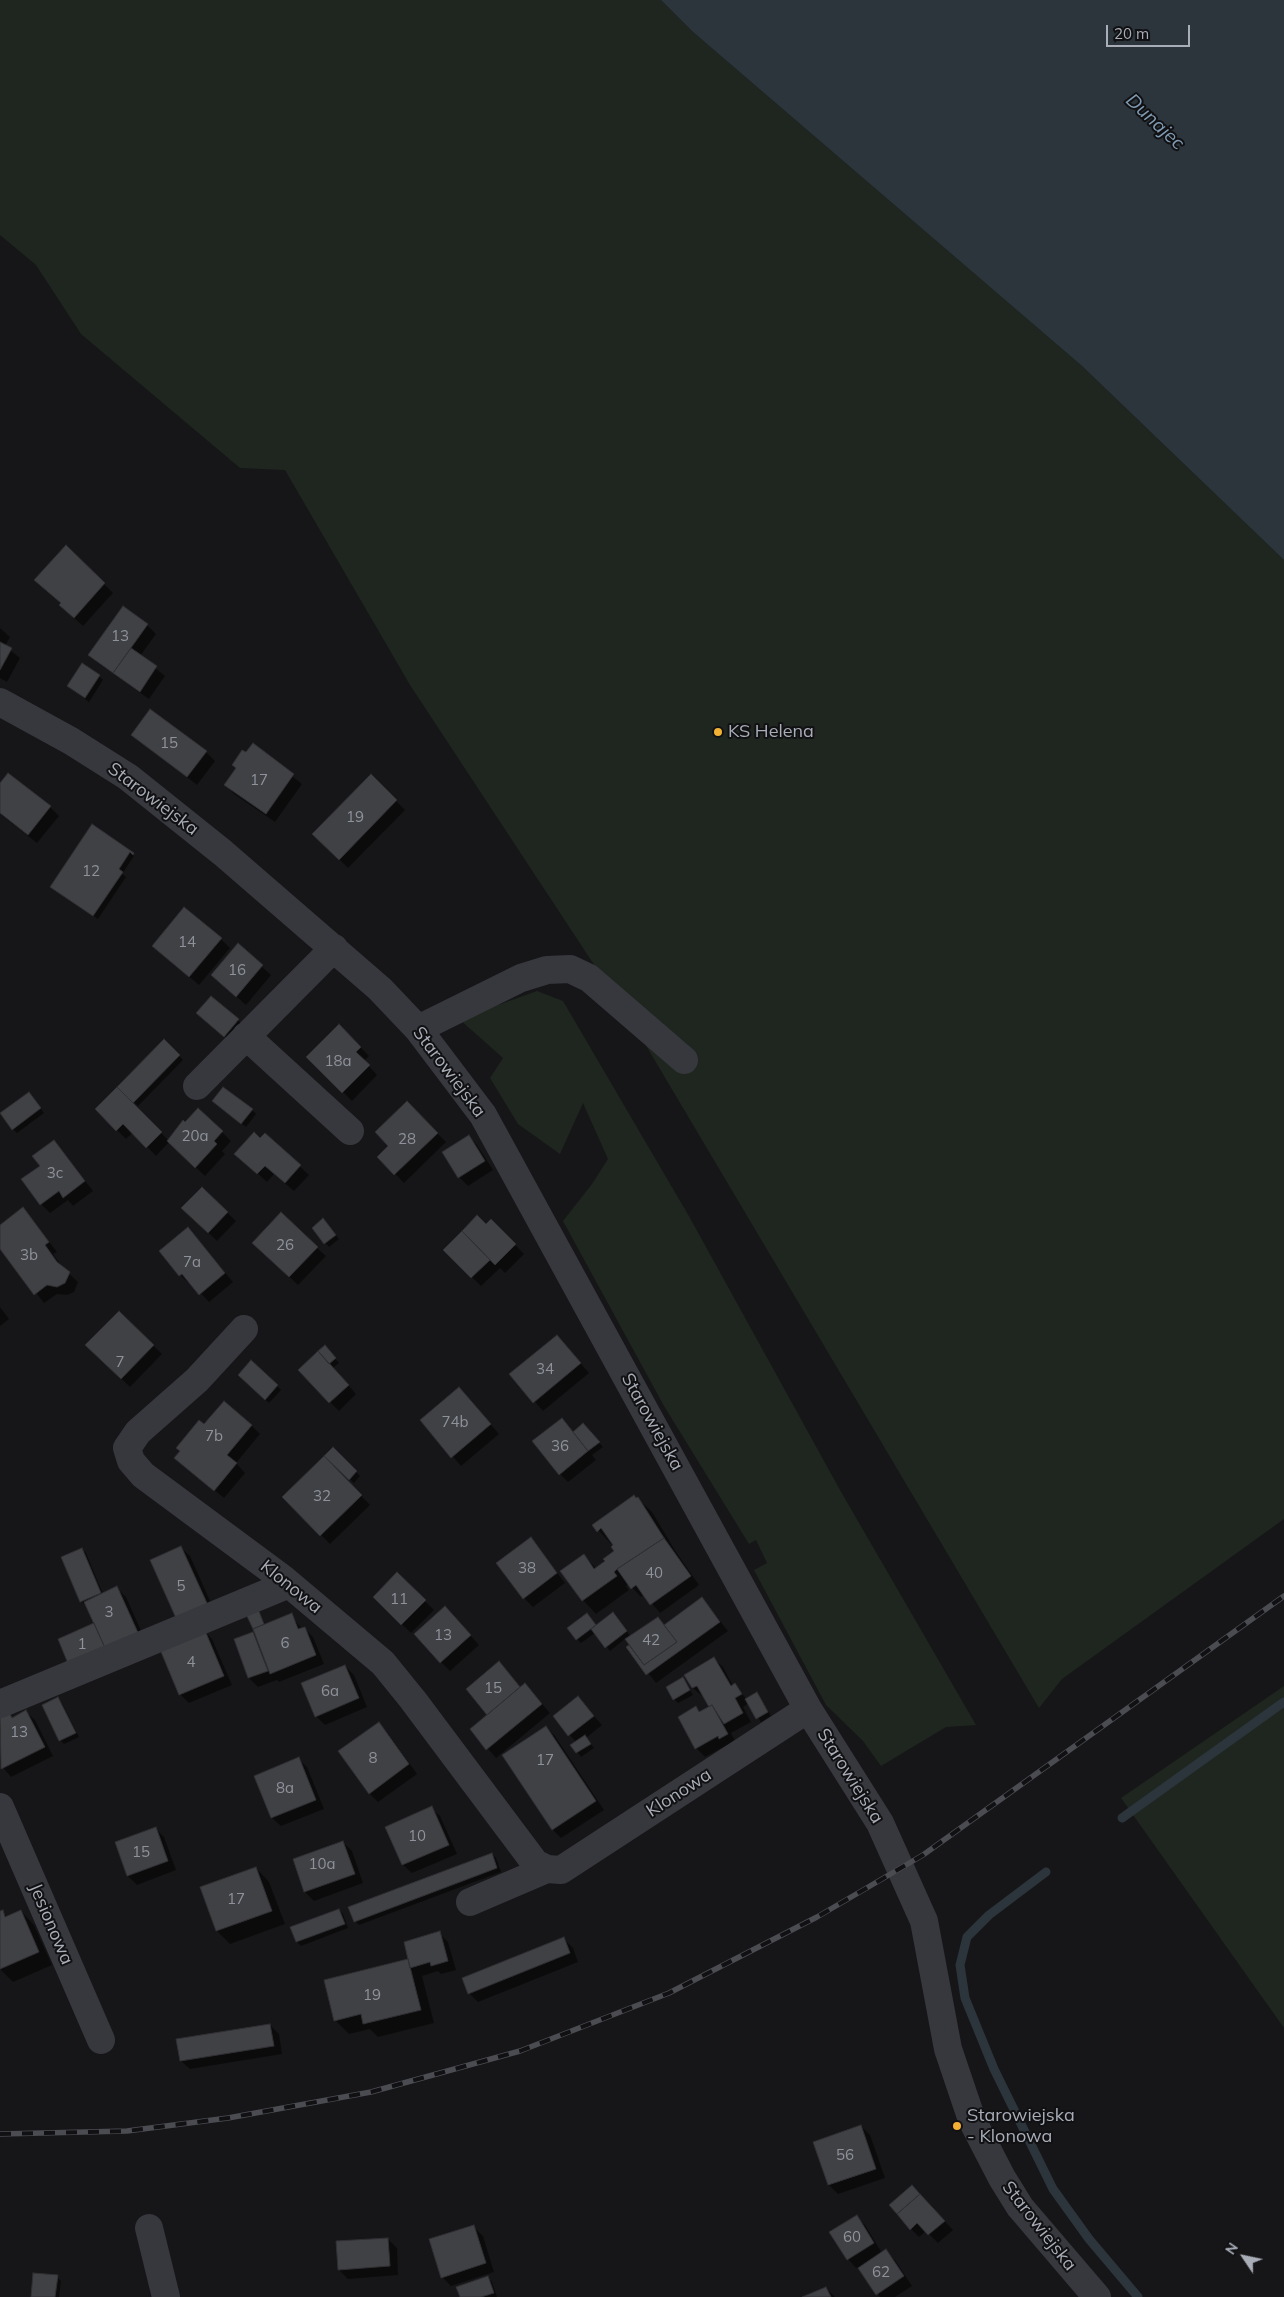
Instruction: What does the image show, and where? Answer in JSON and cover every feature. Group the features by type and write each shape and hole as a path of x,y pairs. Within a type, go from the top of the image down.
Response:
{"street":[{"name":"Starowiejska","path":"0,702 71,741 128,777 223,853 380,989 418,1029 483,1115 808,1709 880,1823 924,1921 948,2049 972,2120 1002,2178 1020,2207 1097,2297"},
{"path":"197,1086 334,948"},
{"path":"418,1029 521,978 547,970 570,969 589,978 684,1060"},
{"path":"246,1036 350,1130"},
{"name":"Klonowa","path":"244,1329 197,1380 138,1432 127,1448 131,1461 143,1475 289,1584 383,1663 535,1863 548,1869 561,1870 808,1709"},
{"path":"0,1704 289,1584"},
{"name":"Jesionowa","path":"0,1807 101,2040"},
{"name":"Klonowa","path":"470,1902 548,1869"},
{"path":"149,2228 166,2297"}],"shaded area":[{"path":"0,0 661,0 693,32 1082,366 1284,560 1284,1519 1062,1679 1039,1708 635,1027 410,685 285,470 240,468 81,334 36,265 0,235"},
{"path":"537,991 563,1001 690,1218 840,1490 976,1725 946,1727 881,1766 863,1741 826,1705 754,1570 767,1563 756,1540 749,1544 664,1406 563,1221 592,1184 608,1159 583,1103 560,1154 518,1124 490,1078 503,1058 459,1019"},
{"path":"1284,1686 1284,2028 1121,1798"}],"water":[{"name":"Dunajec","path":"661,0 1284,0 1284,560 1082,366 693,32"}],"building":[{"path":"66,545 105,583 74,618 59,605 61,603 34,580"},
{"path":"123,606 148,624 113,673 88,655"},
{"path":"0,642 12,648 0,670"},
{"path":"131,648 157,666 140,692 113,673"},
{"path":"82,663 100,675 85,698 67,686"},
{"path":"150,709 207,751 187,777 131,735"},
{"path":"253,743 294,774 266,814 224,785 236,768 232,765 242,750 246,752"},
{"path":"8,773 51,806 28,835 0,813 0,783"},
{"path":"371,774 397,800 339,860 312,834"},
{"path":"92,824 134,853 133,855 130,852 119,869 123,872 93,916 50,887"},
{"path":"184,907 222,938 189,977 152,946"},
{"path":"238,943 263,965 236,997 211,975"},
{"path":"211,996 239,1019 224,1037 196,1013"},
{"path":"339,1024 361,1047 356,1052 370,1065 342,1093 306,1057"},
{"path":"164,1039 180,1055 133,1103 117,1087"},
{"path":"117,1087 162,1132 146,1148 123,1124 116,1131 95,1109"},
{"path":"223,1087 253,1109 241,1124 212,1101"},
{"path":"29,1092 41,1108 12,1130 0,1113"},
{"path":"407,1101 438,1133 394,1175 377,1157 388,1146 375,1132"},
{"path":"198,1108 223,1131 214,1141 217,1144 195,1168 167,1141 183,1120 185,1122"},
{"path":"254,1132 260,1138 265,1133 301,1165 285,1183 265,1166 257,1174 234,1154"},
{"path":"469,1135 485,1161 458,1178 442,1152"},
{"path":"54,1140 85,1181 63,1198 59,1191 40,1205 21,1179 40,1166 32,1156"},
{"path":"202,1187 228,1212 208,1233 181,1208"},
{"path":"23,1207 49,1242 45,1245 57,1262 70,1272 65,1283 57,1287 47,1285 34,1295 0,1249 0,1225"},
{"path":"281,1212 318,1247 289,1277 252,1243"},
{"path":"477,1215 486,1224 491,1219 516,1244 495,1265 462,1231"},
{"path":"323,1218 336,1235 324,1244 312,1228"},
{"path":"188,1227 225,1273 199,1295 182,1274 179,1276 159,1251"},
{"path":"462,1231 490,1260 471,1278 443,1250"},
{"path":"119,1311 154,1345 121,1379 85,1345"},
{"path":"557,1335 581,1363 533,1403 509,1374"},
{"path":"325,1345 336,1358 329,1364 318,1351"},
{"path":"318,1351 349,1385 329,1403 298,1370"},
{"path":"251,1360 278,1385 265,1400 238,1375"},
{"path":"459,1387 491,1424 451,1458 420,1420"},
{"path":"224,1401 252,1425 227,1455 237,1463 214,1491 174,1458 180,1451 176,1448 199,1420 204,1424"},
{"path":"562,1418 588,1451 559,1475 532,1441"},
{"path":"583,1423 600,1442 588,1451 573,1432"},
{"path":"333,1447 357,1471 349,1480 324,1456"},
{"path":"324,1456 362,1495 320,1536 282,1497"},
{"path":"634,1495 636,1498 638,1497 664,1538 617,1569 614,1572 617,1576 582,1601 560,1571 584,1554 594,1569 605,1561 603,1559 614,1551 611,1547 613,1545 601,1528 597,1532 592,1525"},
{"path":"531,1537 557,1573 523,1599 496,1563"},
{"path":"664,1538 691,1576 650,1605 636,1585 631,1589 617,1569"},
{"path":"181,1546 211,1612 180,1627 150,1560"},
{"path":"82,1548 101,1593 80,1602 61,1557"},
{"path":"397,1572 426,1600 401,1625 373,1597"},
{"path":"117,1586 139,1635 106,1650 84,1602"},
{"path":"702,1597 720,1622 646,1675 626,1647 629,1645 644,1665 677,1642 664,1625"},
{"path":"445,1606 471,1635 440,1663 414,1634"},
{"path":"258,1609 264,1624 253,1629 246,1614"},
{"path":"613,1612 627,1631 605,1648 591,1629"},
{"path":"292,1613 298,1629 305,1627 316,1655 270,1674 253,1629"},
{"path":"587,1613 596,1625 576,1640 567,1628"},
{"path":"658,1617 677,1642 644,1665 625,1639"},
{"path":"94,1623 106,1650 69,1666 58,1639"},
{"path":"204,1628 224,1676 179,1695 159,1647"},
{"path":"253,1632 268,1671 248,1678 234,1639"},
{"path":"714,1657 731,1686 735,1683 742,1694 735,1698 743,1713 724,1724 712,1705 709,1707 697,1686 692,1688 684,1675"},
{"path":"499,1661 520,1687 487,1715 466,1689"},
{"path":"345,1665 359,1698 315,1717 301,1683"},
{"path":"683,1677 690,1690 673,1700 666,1687"},
{"path":"525,1683 542,1704 486,1750 470,1729"},
{"path":"757,1692 768,1712 756,1719 745,1699"},
{"path":"578,1696 594,1716 568,1736 553,1716"},
{"path":"58,1697 76,1733 59,1741 42,1705"},
{"path":"712,1705 728,1734 719,1739 718,1736 695,1749 678,1717 696,1706 699,1712"},
{"path":"26,1710 45,1747 1,1769 0,1717 9,1712 12,1718"},
{"path":"379,1722 409,1764 369,1794 338,1751"},
{"path":"546,1726 596,1801 552,1830 502,1755"},
{"path":"585,1735 591,1744 576,1753 570,1745"},
{"path":"299,1757 316,1800 271,1818 254,1776"},
{"path":"432,1806 449,1845 402,1865 385,1827"},
{"path":"156,1827 168,1861 127,1876 115,1842"},
{"path":"343,1841 355,1874 304,1892 293,1859"},
{"path":"492,1853 497,1868 354,1922 348,1907"},
{"path":"256,1867 272,1911 216,1931 200,1887"},
{"path":"339,1909 345,1924 296,1942 290,1927"},
{"path":"3,1910 5,1917 21,1910 39,1952 0,1969 0,1911"},
{"path":"440,1931 448,1961 431,1966 430,1962 410,1968 404,1942"},
{"path":"564,1937 570,1953 468,1994 462,1978"},
{"path":"408,1959 421,2010 363,2024 361,2014 334,2021 324,1980"},
{"path":"270,2024 274,2046 180,2061 176,2039"},
{"path":"861,2125 876,2169 828,2185 813,2142"},
{"path":"912,2185 920,2194 897,2214 889,2205"},
{"path":"920,2194 945,2221 928,2235 917,2223 910,2230 897,2214"},
{"path":"857,2215 874,2243 847,2260 829,2232"},
{"path":"474,2225 486,2263 441,2278 429,2239"},
{"path":"388,2238 390,2266 338,2270 336,2241"},
{"path":"886,2249 904,2276 876,2295 858,2268"},
{"path":"33,2273 58,2275 55,2297 31,2297"},
{"path":"488,2276 494,2293 481,2297 460,2297 456,2287"},
{"path":"826,2287 831,2297 802,2297"}],"waterway":[{"path":"1122,1818 1284,1702"},
{"path":"1046,1872 989,1915 967,1937 960,1965 965,1998 994,2069 1053,2189 1089,2239 1138,2297"}],"railway":[{"path":"0,2134 127,2131 228,2118 371,2092 520,2051 669,1993 817,1917 923,1855 1284,1596"}],"place":[{"name":"KS Helena","path":"718,732"},
{"name":"Starowiejska - Klonowa","path":"957,2126"}]}
